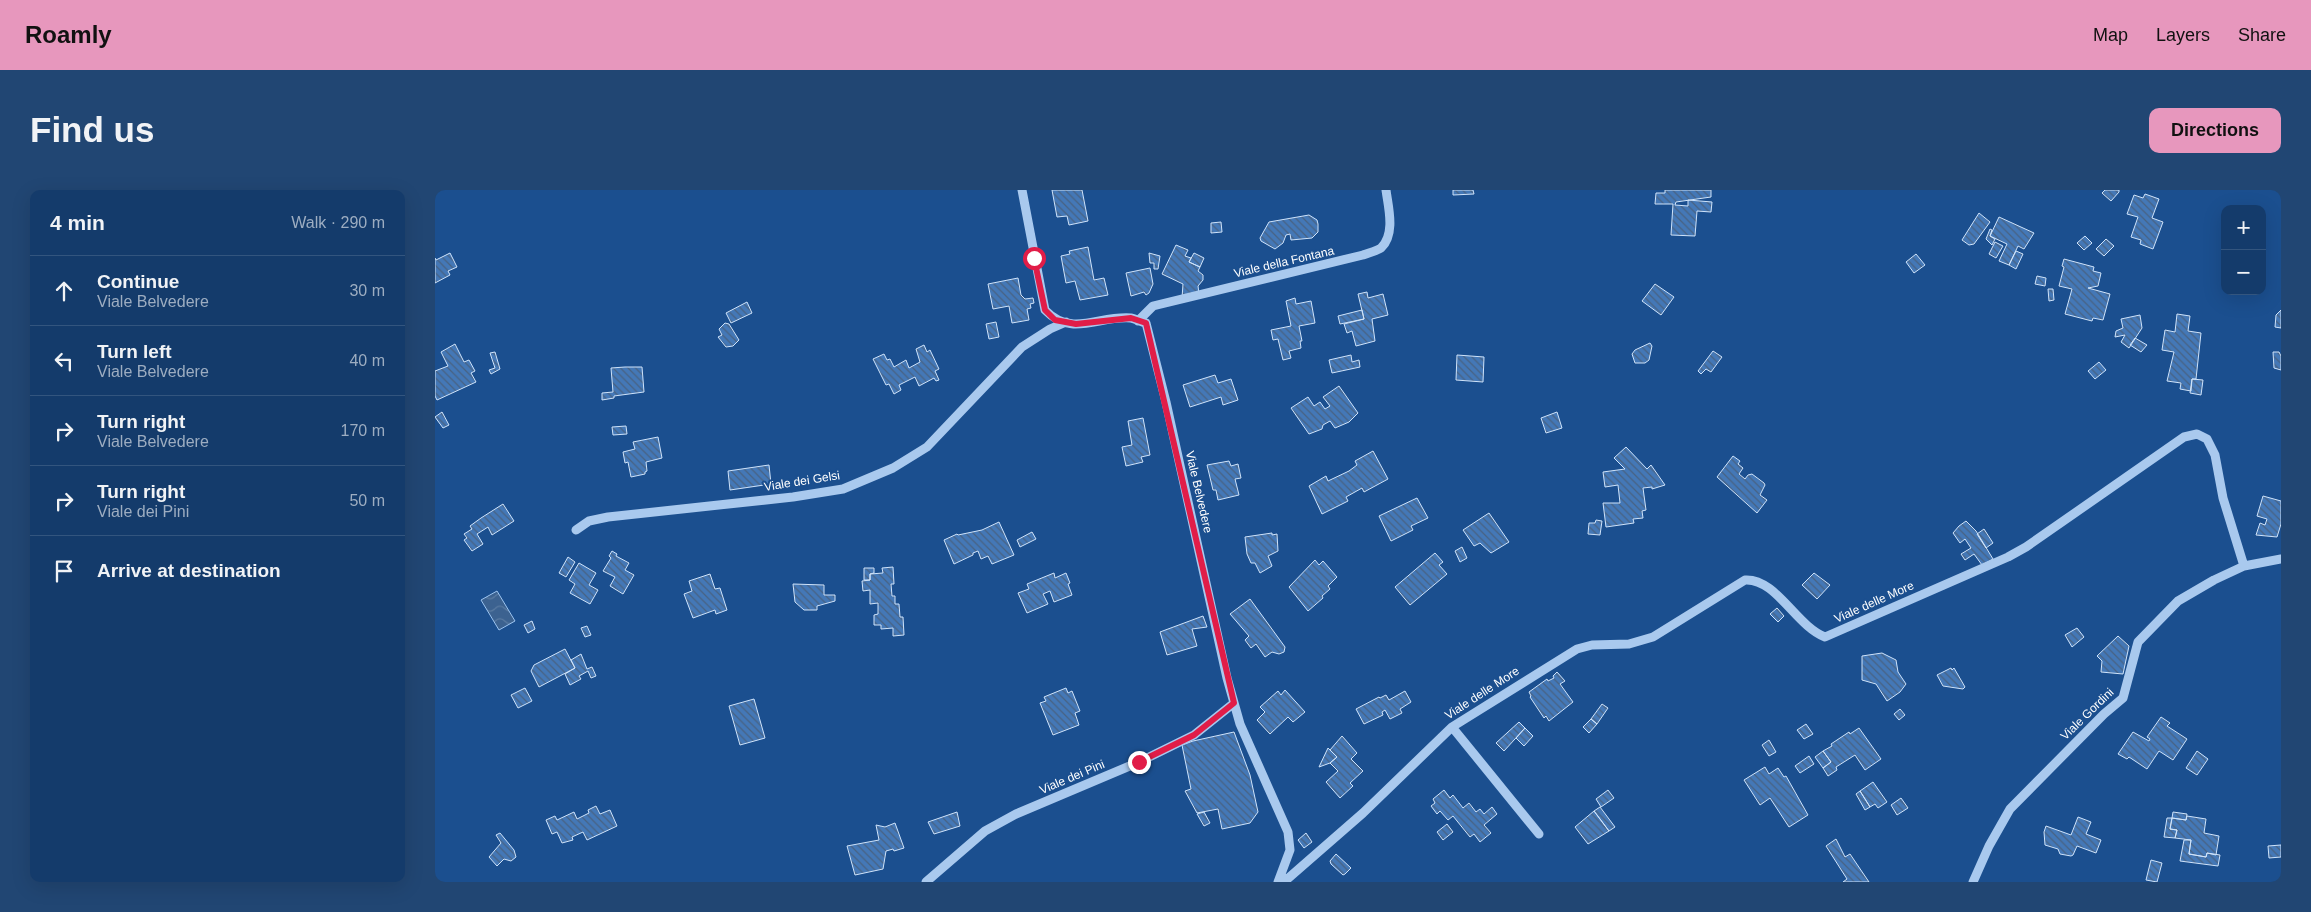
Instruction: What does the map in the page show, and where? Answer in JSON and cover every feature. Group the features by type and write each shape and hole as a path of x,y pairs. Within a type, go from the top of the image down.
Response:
{"street":[{"path":"1022,190 1045,310 1055,320 1076,324 1131,318 1138,320"},
{"name":"Viale della Fontana","path":"1138,320 1153,306 1363,255 1381,248 1387,237 1391,220 1386,190"},
{"name":"Viale Belvedere","path":"1138,320 1146,323 1234,703 1250,747 1288,832 1290,850 1278,882"},
{"name":"Viale dei Gelsi","path":"576,530 589,521 608,517 793,497 843,489 893,468 927,448 1022,348 1050,329 1066,322"},
{"name":"Viale delle More","path":"1284,882 1363,813 1452,727 1577,649 1592,645 1629,644 1653,637 1745,580 1752,580 1765,585 1814,633 1825,637 2008,557 2026,547 2183,437 2197,434 2207,439 2215,455 2223,498 2245,566"},
{"name":"Viale Gordini","path":"1973,882 1989,846 2010,809 2104,714 2123,698 2138,642 2178,602 2214,580 2245,566 2281,559"},
{"name":"Viale dei Pini","path":"926,882 985,831 1016,814 1139,762 1194,735 1234,703"},
{"path":"1452,727 1539,834"}],"water":[{"path":"497,591 515,621 499,630 481,600"}],"building":[{"path":"1052,190 1082,190 1088,221 1069,225 1067,216 1057,217"},
{"path":"1453,190 1473,190 1474,194 1453,195"},
{"path":"1665,190 1711,190 1711,197 1689,200 1712,202 1711,212 1697,211 1695,236 1671,235 1673,204 1655,204 1656,193 1665,193","holes":["1688,200 1688,206 1675,205 1676,202"]},
{"path":"2105,190 2119,190 2119,192 2111,201 2102,193"},
{"path":"2145,194 2159,199 2152,218 2163,222 2153,249 2140,244 2141,240 2131,237 2138,217 2127,214 2134,195 2143,198"},
{"path":"1979,213 1990,222 1974,244 1969,245 1962,240"},
{"path":"1309,215 1317,220 1318,224 1318,232 1312,238 1291,240 1290,234 1286,235 1283,243 1275,249 1261,241 1260,238 1269,222"},
{"path":"1999,217 2034,233 2024,249 2018,246 2009,265 1999,261 2007,244 1990,236"},
{"path":"1221,222 1222,232 1211,233 1211,223"},
{"path":"1990,229 1992,230 1990,236 1995,239 1992,245 1986,239"},
{"path":"2085,236 2092,243 2084,250 2077,243"},
{"path":"2106,239 2114,246 2104,256 2096,249"},
{"path":"1995,242 2003,246 1996,258 1989,254"},
{"path":"1176,245 1188,250 1185,256 1191,258 1189,262 1200,267 1198,271 1203,275 1203,280 1198,286 1199,294 1182,298 1183,284 1162,274"},
{"path":"1088,247 1094,280 1104,278 1108,295 1080,300 1075,281 1066,283 1061,256 1070,254 1069,251"},
{"path":"2016,251 2023,254 2016,269 2009,265"},
{"path":"450,253 457,267 448,271 450,275 435,283 435,258 436,260"},
{"path":"1149,253 1160,256 1158,269 1154,269 1154,263 1150,263"},
{"path":"1194,253 1204,258 1200,267 1189,262"},
{"path":"1916,254 1925,265 1914,273 1906,262"},
{"path":"2064,259 2094,267 2093,271 2101,273 2098,286 2088,288 2110,294 2103,320 2093,318 2092,321 2065,314 2072,289 2059,286"},
{"path":"1150,268 1153,284 1149,293 1146,295 1144,292 1131,296 1126,273"},
{"path":"2037,276 2046,278 2045,286 2035,284"},
{"path":"1018,278 1021,295 1025,299 1033,298 1034,303 1030,304 1031,308 1027,309 1029,320 1012,323 1009,306 993,309 988,284"},
{"path":"1655,284 1674,297 1661,315 1642,301"},
{"path":"2048,289 2053,289 2054,300 2049,301"},
{"path":"1367,292 1368,298 1383,294 1388,315 1372,319 1375,341 1356,346 1352,331 1347,333 1344,324 1364,319 1358,294"},
{"path":"1295,298 1296,304 1311,301 1315,323 1299,326 1302,341 1300,341 1301,348 1289,351 1291,358 1283,360 1278,339 1273,340 1271,330 1291,326 1286,301"},
{"path":"747,302 752,313 731,323 726,313"},
{"path":"1362,310 1364,319 1340,324 1338,316"},
{"path":"2281,310 2281,328 2275,327 2276,315"},
{"path":"2177,314 2190,316 2188,331 2201,333 2196,379 2192,379 2191,391 2180,389 2181,383 2167,381 2174,352 2162,350 2165,330 2175,332"},
{"path":"2140,315 2142,328 2129,348 2121,342 2125,335 2115,337 2116,331 2123,328 2121,319"},
{"path":"996,322 999,337 989,339 986,324"},
{"path":"725,323 729,324 739,340 733,346 726,347 718,337 722,335 719,329"},
{"path":"2135,338 2147,345 2141,352 2130,345"},
{"path":"1650,343 1652,346 1649,360 1645,363 1635,363 1632,354 1635,350"},
{"path":"455,344 464,362 469,360 475,371 471,373 476,382 437,400 435,396 435,371 448,366 441,352"},
{"path":"924,345 927,352 930,350 939,369 935,371 939,380 936,381 934,378 919,386 915,377 899,385 901,390 894,394 889,384 886,385 873,359 884,354 887,360 890,359 894,367 906,360 909,368 920,362 916,349"},
{"path":"1713,351 1722,357 1711,372 1706,369 1701,374 1698,371"},
{"path":"495,352 500,369 491,374 489,370 495,368 490,353"},
{"path":"2273,352 2279,352 2281,356 2281,370 2274,368"},
{"path":"1351,355 1352,362 1359,360 1360,367 1332,373 1329,360"},
{"path":"1457,355 1484,357 1483,382 1456,380"},
{"path":"2099,362 2106,370 2095,379 2088,371"},
{"path":"642,367 644,392 614,396 614,398 602,400 602,393 613,392 611,368"},
{"path":"1215,375 1218,383 1231,379 1238,400 1223,405 1221,397 1190,407 1183,385"},
{"path":"2192,379 2203,380 2201,395 2190,393"},
{"path":"1339,386 1358,413 1349,422 1335,428 1330,421 1323,425 1322,429 1309,434 1291,408 1308,397 1314,406 1320,402 1325,409 1330,406 1323,397"},
{"path":"442,412 449,425 443,428 435,417"},
{"path":"1557,412 1562,428 1546,433 1541,418"},
{"path":"1143,418 1150,455 1141,457 1143,462 1126,466 1122,447 1132,445 1128,421"},
{"path":"626,426 627,434 613,435 612,427"},
{"path":"658,437 662,458 646,462 647,471 645,474 631,477 628,462 625,463 623,452 635,449 633,442"},
{"path":"1626,447 1647,469 1651,465 1665,485 1652,489 1652,487 1643,488 1646,510 1642,511 1643,518 1633,519 1634,523 1606,527 1603,503 1620,503 1618,485 1605,487 1603,472 1625,469 1614,458"},
{"path":"1373,451 1388,479 1364,492 1362,488 1346,497 1348,501 1322,514 1309,486 1326,476 1328,481 1349,471 1357,465 1355,461"},
{"path":"1733,456 1740,461 1738,464 1743,468 1739,474 1745,479 1748,475 1752,474 1765,485 1760,495 1767,500 1757,513 1717,477"},
{"path":"1229,461 1231,466 1238,464 1241,478 1235,479 1239,495 1218,500 1216,490 1213,490 1207,465"},
{"path":"769,465 771,484 730,490 728,471"},
{"path":"2263,496 2281,501 2281,524 2277,537 2256,535 2260,523 2265,525 2267,519 2257,516"},
{"path":"1417,498 1428,518 1411,526 1413,530 1391,541 1379,516"},
{"path":"503,504 514,521 492,535 488,527 477,534 483,544 472,551 464,540 467,538 464,534 472,529 470,526"},
{"path":"1489,513 1509,542 1491,553 1480,543 1474,546 1463,530"},
{"path":"1596,520 1602,521 1600,535 1588,534 1589,523 1595,523"},
{"path":"1966,521 1976,531 1993,559 1982,565 1974,554 1965,560 1961,554 1971,548 1965,539 1960,543 1953,533"},
{"path":"999,522 1014,555 992,564 988,556 981,559 978,551 954,564 944,540 957,534 982,530"},
{"path":"1984,529 1993,543 1986,548 1977,534"},
{"path":"1032,532 1036,539 1020,547 1017,540"},
{"path":"1272,533 1272,535 1277,534 1278,551 1268,556 1272,566 1260,573 1255,563 1251,563 1247,554 1245,537"},
{"path":"1462,547 1467,558 1460,562 1455,551"},
{"path":"612,551 617,554 616,556 629,563 625,570 634,575 623,594 610,586 615,577 603,571 611,558 609,556"},
{"path":"1435,553 1443,562 1439,565 1447,574 1410,605 1395,587"},
{"path":"568,557 575,562 566,577 559,573"},
{"path":"1315,560 1319,565 1323,561 1337,577 1328,586 1330,589 1322,596 1323,598 1308,611 1289,587"},
{"path":"579,563 596,573 589,585 598,590 590,604 570,593 575,584 569,580"},
{"path":"893,567 894,584 891,584 892,596 895,596 895,604 899,604 900,617 903,617 904,635 893,636 893,628 881,629 881,625 874,625 874,615 878,614 878,603 870,604 870,590 863,591 862,581 870,580 870,574 883,573 882,568"},
{"path":"864,568 874,568 874,573 870,574 870,580 864,580"},
{"path":"1054,573 1055,578 1066,573 1072,595 1054,602 1050,591 1043,594 1048,604 1027,613 1018,593 1029,589 1027,584"},
{"path":"1814,573 1830,585 1817,599 1802,585"},
{"path":"710,574 715,589 720,588 727,610 716,614 715,610 693,618 684,594 692,591 689,581"},
{"path":"793,584 824,585 824,595 835,595 835,601 817,606 817,610 804,610 795,602"},
{"path":"1250,599 1285,647 1284,652 1279,654 1272,652 1265,657 1256,644 1251,648 1245,640 1249,636 1230,614"},
{"path":"1777,608 1784,616 1778,622 1770,614"},
{"path":"1203,616 1207,627 1192,629 1197,646 1167,655 1160,632"},
{"path":"532,621 535,629 528,633 524,625"},
{"path":"587,626 591,635 585,637 581,628"},
{"path":"2077,628 2084,637 2072,647 2065,635"},
{"path":"2118,636 2129,646 2123,674 2101,672 2102,661 2097,656"},
{"path":"565,649 575,668 539,687 531,671 534,665"},
{"path":"1882,653 1896,660 1898,672 1906,684 1900,692 1887,701 1876,684 1862,680 1862,656"},
{"path":"581,654 587,669 592,667 596,676 591,678 588,671 579,676 581,679 570,685 565,674 575,668 571,660"},
{"path":"1951,668 1952,670 1954,668 1965,687 1963,689 1943,686 1937,675"},
{"path":"1557,672 1565,681 1560,684 1573,702 1549,721 1546,716 1544,718 1530,697 1529,692 1547,679 1548,681 1554,678 1553,676"},
{"path":"525,688 532,701 518,708 511,695"},
{"path":"1066,688 1068,693 1072,691 1080,711 1075,713 1079,725 1053,735 1040,703 1046,701 1044,697"},
{"path":"1285,690 1305,712 1293,722 1288,717 1270,734 1257,720 1265,712 1260,707 1278,691 1281,695"},
{"path":"1405,691 1411,702 1400,709 1402,713 1390,719 1385,710 1382,712 1383,715 1364,724 1356,709 1379,697 1386,695 1389,700"},
{"path":"754,699 765,738 740,745 729,706"},
{"path":"1602,704 1608,708 1597,724 1591,719"},
{"path":"1900,709 1905,715 1899,720 1894,714"},
{"path":"2161,717 2170,723 2167,726 2187,739 2173,760 2159,751 2147,769 2129,757 2127,759 2118,754 2133,732 2149,741 2150,739 2147,737"},
{"path":"1591,719 1597,724 1589,733 1583,727"},
{"path":"1519,722 1525,728 1504,751 1496,743"},
{"path":"1806,724 1813,734 1804,739 1797,730"},
{"path":"1525,728 1533,736 1524,746 1516,738"},
{"path":"1859,728 1881,759 1865,770 1855,755 1836,767 1837,770 1828,776 1823,768 1831,762 1823,751 1849,732 1850,734"},
{"path":"1234,732 1250,775 1258,812 1250,823 1222,829 1218,809 1197,813 1185,791 1191,789 1182,745"},
{"path":"1342,736 1357,753 1351,759 1363,771 1350,783 1353,786 1340,798 1326,782 1338,771 1330,763 1337,757 1330,750"},
{"path":"1769,740 1776,752 1769,756 1762,745"},
{"path":"1328,748 1337,757 1330,763 1319,767"},
{"path":"1823,751 1831,762 1823,768 1815,757"},
{"path":"2197,751 2208,759 2197,775 2186,768"},
{"path":"1809,756 1814,764 1800,773 1795,766"},
{"path":"1765,767 1769,774 1778,768 1784,777 1786,776 1808,815 1789,827 1770,798 1760,805 1744,780"},
{"path":"1873,782 1887,802 1878,808 1875,804 1870,807 1860,791"},
{"path":"1444,790 1450,798 1453,795 1463,808 1469,803 1476,812 1480,809 1484,814 1492,807 1497,814 1484,825 1491,833 1480,842 1474,834 1470,837 1453,816 1448,820 1440,811 1437,814 1431,806 1435,803 1433,799"},
{"path":"1608,790 1614,798 1601,807 1596,799"},
{"path":"1860,791 1870,807 1865,810 1856,794"},
{"path":"1901,798 1908,808 1897,815 1891,805"},
{"path":"596,806 600,814 610,810 617,826 587,840 583,832 572,837 573,840 562,843 557,832 552,834 546,820 555,816 557,820 574,812 577,819 589,813 588,810"},
{"path":"1600,807 1615,827 1609,831 1594,811"},
{"path":"1594,811 1609,831 1588,844 1575,827"},
{"path":"957,812 960,826 934,834 928,822"},
{"path":"1204,812 1210,823 1204,826 1197,814"},
{"path":"2173,812 2187,814 2186,820 2172,818"},
{"path":"2187,816 2206,819 2204,833 2219,836 2216,855 2207,853 2206,857 2189,854 2191,840 2175,838 2177,830 2170,829 2172,818 2186,820"},
{"path":"2078,817 2091,822 2086,834 2101,840 2096,853 2077,846 2071,856 2060,854 2058,849 2045,845 2044,832 2046,826 2071,835"},
{"path":"2167,818 2172,818 2170,829 2177,830 2175,838 2164,837"},
{"path":"895,823 904,848 886,851 883,869 855,875 847,846 879,840 876,825 885,827"},
{"path":"1447,824 1453,832 1443,840 1437,832"},
{"path":"500,833 514,850 516,857 511,861 504,859 497,866 489,857 501,843 496,835"},
{"path":"1306,833 1312,842 1304,848 1298,840"},
{"path":"1836,839 1845,857 1850,854 1869,882 1843,882 1847,879 1826,846"},
{"path":"2184,840 2191,840 2189,854 2206,857 2207,853 2220,855 2218,866 2180,861"},
{"path":"2281,845 2281,857 2269,858 2268,846"},
{"path":"1336,854 1351,868 1343,875 1330,861"},
{"path":"2151,860 2162,863 2157,882 2146,880"}],"route":[{"path":"1034,258 1045,310 1055,320 1076,324 1131,318 1146,323 1166,402 1234,703 1194,735 1139,762"}]}
